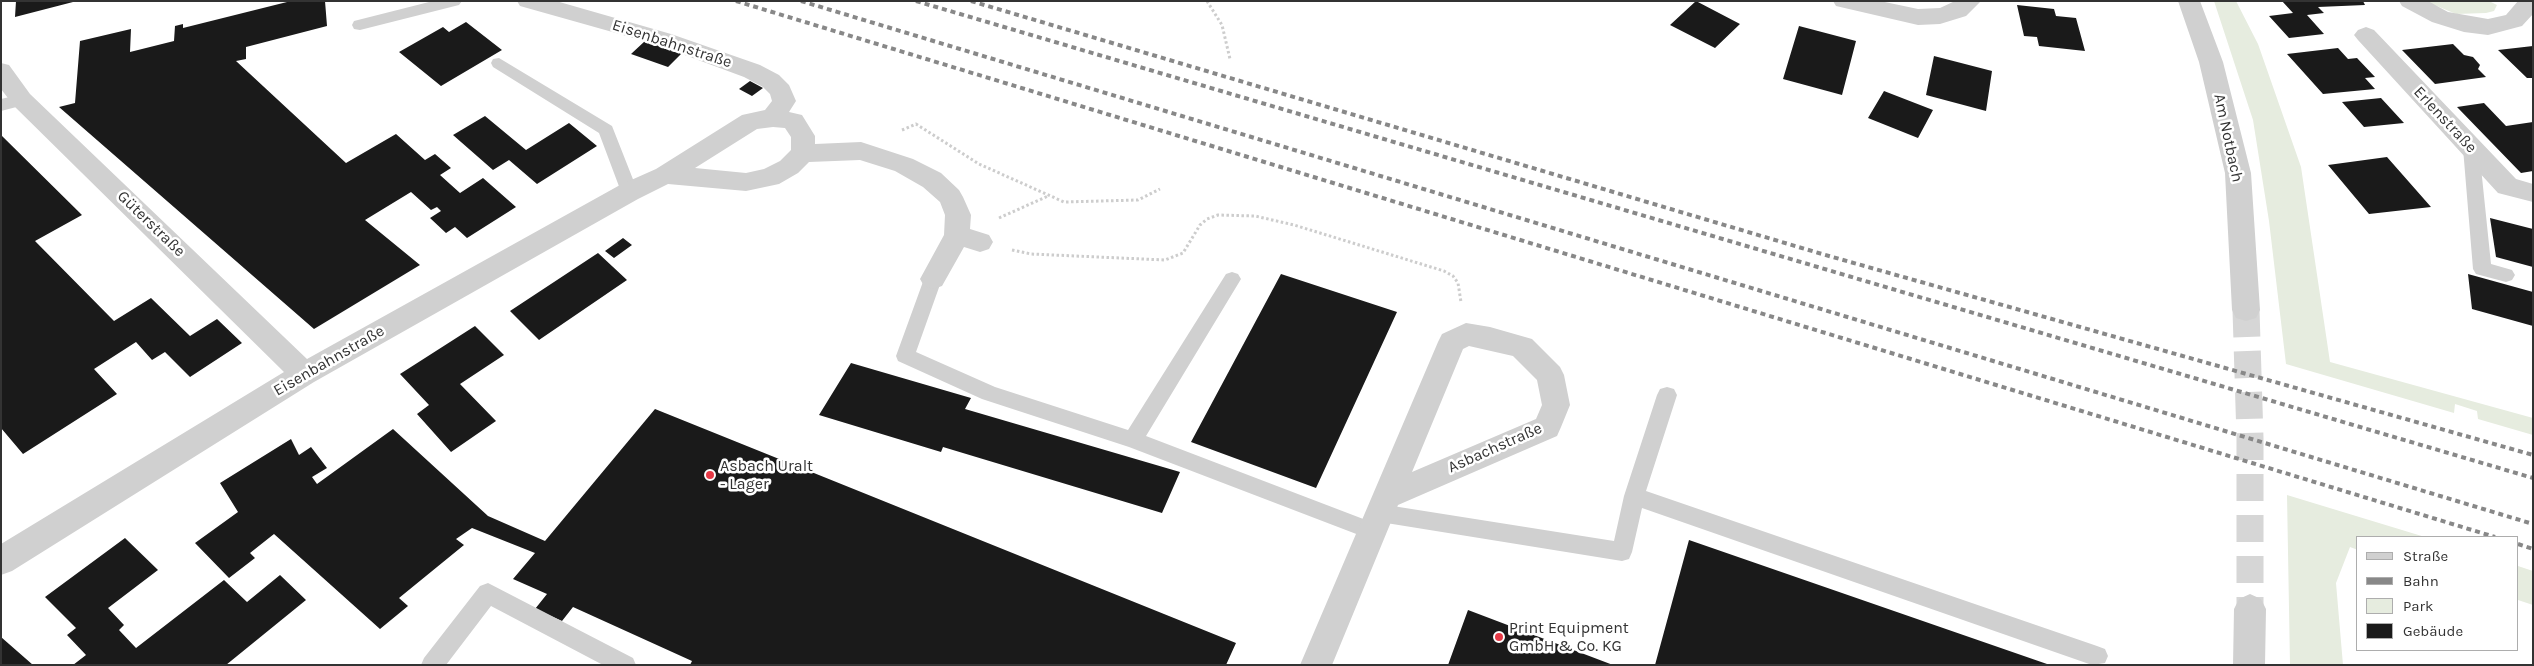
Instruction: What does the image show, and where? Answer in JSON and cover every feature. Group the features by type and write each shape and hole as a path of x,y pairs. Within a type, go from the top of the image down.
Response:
{"street":[{"name":"Eisenbahnstraße","path":"528,1 663,39 752,71 771,81 781,90 784,101 773,118"},
{"path":"1844,1 1918,17 1940,16 1958,11 1970,1"},
{"name":"Am Notbach","path":"2189,1 2211,62 2238,173 2246,310"},
{"path":"2410,1 2440,17 2488,28 2514,21 2531,1"},
{"name":"Erlenstraße","path":"2366,35 2507,186 2533,194"},
{"name":"Güterstraße","path":"1,71 12,103 45,120 304,374"},
{"name":"Eisenbahnstraße","path":"1,562 304,374 629,192 665,175 751,121 773,118 793,122 804,136 803,153"},
{"path":"665,175 746,182 770,177 789,167 803,153 861,151 904,165 932,180 950,197 968,238 934,279"},
{"name":"Asbachstraße","path":"1379,513 1547,427 1556,405 1550,375 1522,347 1490,338 1466,334 1452,342"},
{"path":"1316,665 1452,342"},
{"path":"2249,665 2250,609"}],"lane":[{"path":"360,25 454,1"},
{"path":"499,63 606,130 629,192"},
{"path":"2470,148 2482,269 2506,276"},
{"path":"934,279 905,356 989,393 1133,440 1379,513 1622,552 1634,496 1667,394"},
{"path":"1133,440 1232,279"},
{"path":"1634,496 2098,656"},
{"path":"432,665 488,593 625,665"}],"path":[{"path":"1208,1 1222,25 1230,59"},
{"path":"861,151 916,124 979,164 1064,202 1138,200 1160,189"},
{"path":"998,218 1049,196"},
{"path":"968,238 1031,254 1165,260 1178,257 1207,219 1218,216 1255,216 1294,225 1444,271 1453,276 1458,283 1461,301 1452,342"}],"green space":[{"path":"2214,1 2236,1 2258,44 2301,167 2330,362 2533,418 2533,435 2478,419 2477,411 2455,404 2454,413 2286,364 2269,221 2253,120"},
{"path":"2425,1 2489,1 2497,5 2494,11 2486,13 2456,14"},
{"path":"2287,495 2422,536 2356,536 2356,549 2350,547 2336,583 2343,665 2290,665"},
{"path":"2519,566 2533,571 2533,605 2519,600"}],"building":[{"path":"16,1 73,1 73,2 15,17"},
{"path":"291,1 325,1 327,26 246,47 246,59 236,61 346,163 396,134 425,160 435,154 451,168 440,175 460,193 483,178 516,207 467,238 455,227 446,233 430,218 441,211 437,207 431,210 411,192 365,220 420,265 314,329 59,107 75,103 80,41 131,29 130,52 174,41 175,26 183,24 183,28"},
{"path":"1696,1 1740,24 1715,48 1670,25"},
{"path":"2282,1 2363,1 2365,5 2318,7 2324,13 2307,15 2324,34 2289,38 2269,16 2293,13"},
{"path":"2017,5 2054,9 2056,16 2076,18 2085,51 2039,46 2037,37 2024,36"},
{"path":"466,22 502,50 441,86 399,52 443,27 449,32"},
{"path":"1799,26 1856,41 1842,95 1783,79"},
{"path":"645,41 682,53 668,67 631,54"},
{"path":"2453,44 2464,55 2473,57 2480,65 2478,69 2486,77 2435,84 2402,50"},
{"path":"2533,46 2533,78 2527,78 2498,50"},
{"path":"2338,48 2348,59 2357,58 2375,77 2365,78 2375,89 2323,94 2287,54"},
{"path":"1934,56 1992,71 1986,111 1926,95"},
{"path":"750,81 763,88 752,96 739,89"},
{"path":"1884,91 1933,110 1918,138 1868,118"},
{"path":"2381,98 2404,123 2364,127 2342,102"},
{"path":"2484,103 2506,126 2533,122 2533,171 2521,173 2457,107"},
{"path":"485,116 526,150 569,123 597,146 537,184 509,160 493,170 453,135"},
{"path":"1,135 82,215 35,241 114,321 151,298 190,336 217,319 242,343 190,377 165,352 152,360 136,342 94,369 117,394 23,454 1,428"},
{"path":"2387,157 2431,207 2369,214 2328,165"},
{"path":"2490,218 2533,229 2533,267 2496,257"},
{"path":"623,238 632,245 614,258 605,251"},
{"path":"598,253 627,280 539,340 510,311"},
{"path":"1281,274 1397,312 1316,488 1191,442"},
{"path":"2468,274 2533,292 2533,326 2472,309"},
{"path":"475,326 504,355 460,384 496,421 451,452 417,414 429,405 400,374"},
{"path":"851,363 971,398 965,409 1180,472 1162,513 943,447 941,452 819,415"},
{"name":"Asbach Uralt - Lager","path":"655,409 1236,643 1226,665 690,665 692,661 573,607 562,621 535,609 547,594 513,579 535,553 472,528 456,539 464,545 399,598 408,606 380,629 274,534 250,553 255,558 229,578 195,543 238,512 220,483 291,439 299,455 311,447 327,468 312,477 317,484 393,429 488,516 545,541"},
{"path":"125,538 158,570 108,608 124,625 119,630 136,648 224,580 247,602 280,575 306,600 226,665 73,665 86,655 67,635 76,628 45,597"},
{"path":"1689,540 2047,664 2047,665 1655,665"},
{"name":"Print Equipment GmbH & Co. KG","path":"1468,610 1613,665 1448,665"},
{"path":"1,637 33,665 1,665"}],"tunnel":[{"path":"2246,310 2250,438 2250,609"}],"railway":[{"path":"736,1 2492,536"},
{"path":"801,1 2533,524"},
{"path":"916,1 2533,478"},
{"path":"971,1 1822,254 2533,455"},
{"path":"2519,544 2533,549"}],"place":[{"name":"Asbach Uralt - Lager","path":"710,475"},
{"name":"Print Equipment GmbH & Co. KG","path":"1499,637"}]}
